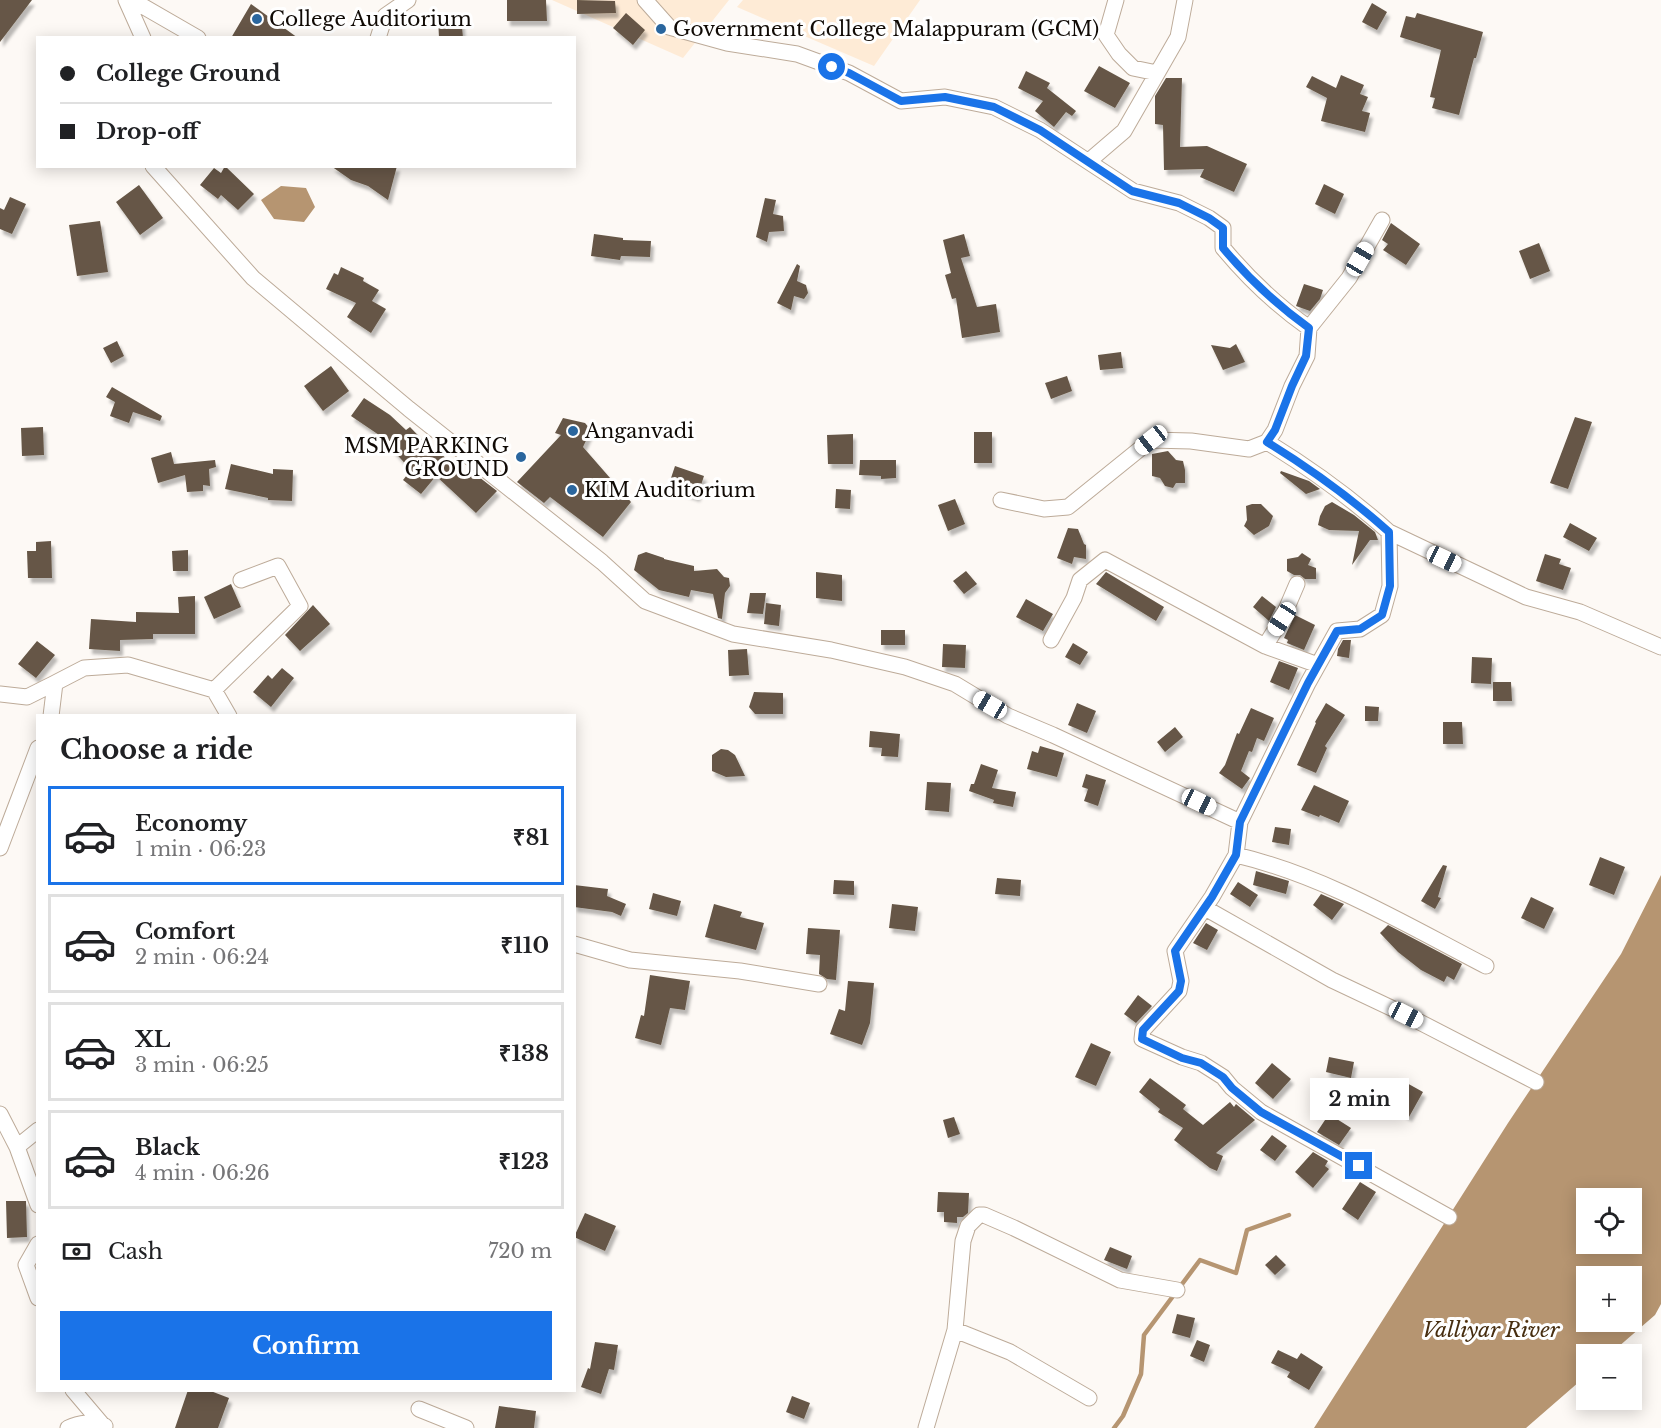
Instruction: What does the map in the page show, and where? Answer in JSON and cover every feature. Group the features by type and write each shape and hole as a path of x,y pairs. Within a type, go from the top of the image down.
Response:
{"street":[{"path":"126,0 142,36"},
{"path":"132,0 195,36"},
{"path":"379,36 385,16 408,0"},
{"path":"645,0 669,27 727,43 797,54 849,73 901,101 945,97 994,107 1040,130 1132,191 1179,203 1209,218 1223,228 1223,248 1246,275 1293,317 1309,328"},
{"path":"1116,0 1106,35 1119,54 1133,68 1157,73"},
{"path":"1089,161 1124,131 1178,37 1185,0"},
{"path":"155,168 253,278 410,409 602,562 645,601 733,634 842,653 905,667 955,684 1008,716 1240,822"},
{"path":"1001,500 1044,509 1068,507 1151,440 1191,441 1249,449 1267,442 1275,430 1306,356 1309,328 1348,278 1382,220"},
{"path":"1267,442 1310,468 1389,532 1526,597 1580,612 1661,647"},
{"path":"1389,532 1390,586 1382,615 1360,629 1337,631 1240,822 1236,855 1205,908 1175,951 1181,981 1179,991 1143,1030 1142,1039 1182,1058 1201,1063 1223,1077 1232,1088 1261,1112 1449,1217"},
{"path":"1051,640 1074,598 1080,580 1105,560 1265,646 1318,666"},
{"path":"214,690 300,606 278,566 241,580"},
{"path":"1265,646 1282,619 1298,584"},
{"path":"0,694 27,697 84,668 128,665 214,690 228,714"},
{"path":"51,714 55,683"},
{"path":"0,848 36,753"},
{"path":"1236,855 1268,862 1351,896 1486,966"},
{"path":"1205,908 1332,980 1536,1082"},
{"path":"576,945 630,960 740,971 819,984"},
{"path":"0,1114 17,1147 36,1199"},
{"path":"17,1147 36,1132"},
{"path":"926,1428 955,1330 963,1241 968,1226 979,1215 1014,1228 1120,1280 1177,1290"},
{"path":"36,1248 26,1265 36,1292"},
{"path":"955,1330 1010,1352 1089,1398"},
{"path":"75,1392 105,1426"},
{"path":"419,1409 466,1428"},
{"path":"68,1428 76,1424 105,1426"}],"shaded area":[{"name":"Government College Malappuram (GCM)","path":"552,0 729,0 683,58"},
{"path":"743,0 920,0 874,66 737,7"}],"water":[{"path":"281,186 306,188 315,207 304,222 274,219 261,200"},
{"name":"Valliyar River","path":"1661,875 1661,1304 1655,1315 1642,1326 1642,1266 1576,1266 1576,1332 1635,1332 1622,1344 1576,1344 1576,1385 1526,1428 1314,1428 1508,1123 1621,954"}],"building":[{"path":"0,0 32,0 0,42"},
{"path":"507,0 546,0 547,21 507,21"},
{"path":"577,0 615,1 616,13 577,14"},
{"path":"1372,3 1387,12 1377,30 1362,22"},
{"name":"College Auditorium","path":"251,4 295,36 232,36"},
{"path":"626,13 645,30 633,45 613,28"},
{"path":"1417,13 1483,32 1459,115 1432,108 1435,98 1430,97 1441,50 1400,37 1406,16 1415,18"},
{"path":"461,16 463,36 439,36 438,17"},
{"path":"1099,66 1130,83 1115,108 1084,91"},
{"path":"1026,71 1050,83 1047,88 1076,111 1072,116 1066,112 1054,127 1035,111 1043,101 1018,88"},
{"path":"1341,75 1364,85 1360,94 1368,97 1362,111 1370,113 1365,132 1321,121 1327,98 1306,87 1312,76 1336,88"},
{"path":"1166,78 1182,78 1180,147 1207,146 1247,164 1234,192 1200,177 1204,169 1164,170 1163,125 1155,124 1155,96"},
{"path":"214,168 221,173 224,168 227,168 254,194 238,210 221,195 218,199 200,185"},
{"path":"334,168 396,168 388,200 368,186 351,180"},
{"path":"1324,184 1344,194 1335,214 1315,204"},
{"path":"139,185 163,218 140,235 116,202"},
{"path":"10,197 26,204 12,234 0,229 0,208 4,210"},
{"path":"765,198 776,200 773,214 783,216 784,231 769,232 767,242 756,237"},
{"path":"100,221 108,272 77,276 69,225"},
{"path":"1391,223 1420,244 1406,265 1383,250 1388,244 1382,240"},
{"path":"594,234 623,238 623,240 651,241 650,257 621,256 620,260 591,256"},
{"path":"964,234 970,256 961,258 977,307 996,304 1000,332 962,338 956,298 952,299 945,275 951,273 943,240"},
{"path":"1539,243 1550,271 1530,279 1519,251"},
{"path":"797,264 800,266 797,281 806,285 808,293 804,299 794,296 791,310 777,303"},
{"path":"341,267 364,278 363,281 379,290 372,301 386,309 371,333 347,317 356,303 326,289 334,273 338,275"},
{"path":"1304,284 1323,290 1320,299 1310,311 1296,306"},
{"path":"117,341 124,356 111,363 103,348"},
{"path":"1236,344 1245,362 1223,370 1211,345 1230,348"},
{"path":"1121,352 1123,368 1100,370 1098,355"},
{"path":"331,366 349,391 323,411 304,386"},
{"path":"1067,376 1072,391 1051,399 1045,383"},
{"path":"112,387 162,416 160,421 133,412 129,423 110,416 115,402 106,397"},
{"path":"364,398 390,415 406,430 410,427 435,453 437,450 465,476 470,470 497,491 476,513 436,476 421,494 403,480 411,470 379,435 351,416"},
{"path":"1575,417 1592,422 1568,489 1550,483"},
{"name":"KIM Auditorium","path":"563,418 585,423 591,430 583,447 631,502 603,537 550,497 544,503 517,482 561,435 555,433"},
{"path":"43,427 44,455 22,456 21,428"},
{"path":"974,432 992,432 992,463 974,463"},
{"path":"853,434 853,464 828,464 827,435"},
{"path":"1168,451 1176,460 1183,461 1185,470 1185,483 1176,483 1173,488 1165,486 1160,478 1152,476 1152,454"},
{"path":"171,452 174,464 215,460 216,467 209,469 210,486 203,485 203,491 187,492 185,475 158,483 151,458"},
{"path":"860,460 896,460 896,478 881,479 881,476 859,475"},
{"path":"231,464 273,474 273,469 293,470 292,501 268,500 268,498 225,489"},
{"path":"675,466 704,476 697,497 668,487"},
{"path":"1281,471 1309,481 1320,489 1306,494 1280,473"},
{"path":"836,489 851,490 850,509 835,508"},
{"path":"955,499 965,524 948,531 938,505"},
{"path":"1332,502 1354,515 1375,532 1378,540 1370,540 1352,565 1359,531 1329,530 1318,525 1325,506"},
{"path":"1261,504 1273,516 1269,526 1254,535 1244,526 1247,520 1246,506"},
{"path":"1570,523 1597,538 1589,551 1563,537"},
{"path":"1068,528 1078,529 1086,545 1086,559 1074,557 1072,564 1057,558"},
{"path":"51,541 52,578 28,578 27,551 36,551 36,542"},
{"path":"188,550 188,571 173,571 172,551"},
{"path":"646,552 694,566 694,571 717,569 724,577 729,578 730,586 725,593 722,619 718,618 713,594 691,590 689,597 659,590 634,570 638,555"},
{"path":"1302,553 1311,559 1308,565 1316,568 1316,579 1305,579 1287,571 1287,559 1298,557"},
{"path":"1545,554 1561,559 1559,564 1571,568 1563,590 1536,581"},
{"path":"966,571 977,584 964,594 953,581"},
{"path":"816,572 842,575 842,601 816,598"},
{"path":"1106,572 1164,607 1156,621 1096,584"},
{"path":"231,584 241,607 214,619 204,597"},
{"path":"750,593 766,593 763,614 747,613"},
{"path":"195,596 195,634 153,634 153,639 120,640 120,651 89,649 91,619 136,622 136,612 179,613 178,597"},
{"path":"1262,596 1276,607 1269,621 1253,607"},
{"path":"1026,599 1053,614 1043,631 1016,617"},
{"path":"766,603 781,605 779,626 764,624"},
{"path":"313,605 330,624 300,651 285,635"},
{"path":"1295,615 1315,625 1304,650 1287,643 1288,640 1284,638"},
{"path":"881,630 905,630 905,645 881,645"},
{"path":"1343,640 1351,640 1349,658 1337,656"},
{"path":"37,641 55,655 36,678 18,664"},
{"path":"1073,643 1088,652 1080,665 1065,657"},
{"path":"943,644 966,645 965,668 942,667"},
{"path":"747,649 749,675 729,676 728,650"},
{"path":"1472,657 1492,658 1491,684 1471,683"},
{"path":"1279,661 1298,668 1289,690 1270,682"},
{"path":"282,668 294,678 271,707 253,692 268,675 272,679"},
{"path":"1493,682 1511,682 1512,701 1493,701"},
{"path":"754,692 783,693 783,714 755,714 749,707"},
{"path":"1077,703 1096,711 1087,733 1068,725"},
{"path":"1326,703 1345,715 1325,746 1327,748 1316,773 1297,765 1315,722"},
{"path":"1365,706 1379,707 1378,721 1365,721"},
{"path":"1251,708 1274,718 1264,741 1257,738 1252,752 1249,751 1241,771 1250,778 1242,789 1219,773 1225,765 1237,733 1239,734"},
{"path":"1443,722 1462,722 1463,744 1443,744"},
{"path":"1175,727 1183,737 1165,752 1157,742"},
{"path":"870,731 900,734 898,757 881,756 882,748 869,747"},
{"path":"1040,746 1064,753 1057,777 1027,769 1032,751 1038,753"},
{"path":"721,749 728,750 735,755 745,776 726,777 712,771 712,755"},
{"path":"981,764 998,770 992,788 1016,792 1013,807 993,803 994,800 969,791"},
{"path":"1086,774 1106,780 1098,806 1084,801 1088,789 1082,787"},
{"path":"927,782 951,783 949,812 925,810"},
{"path":"1314,785 1349,801 1339,823 1301,810"},
{"path":"1275,827 1291,829 1289,845 1272,842"},
{"path":"1600,857 1625,867 1614,895 1589,885"},
{"path":"1443,865 1447,866 1438,897 1441,898 1435,909 1421,901"},
{"path":"1256,871 1289,881 1286,894 1253,885"},
{"path":"997,878 1021,880 1020,896 995,894"},
{"path":"834,880 854,881 854,895 833,894"},
{"path":"1238,882 1258,895 1250,907 1230,894"},
{"path":"576,885 608,889 607,896 626,904 621,916 612,912 576,907"},
{"path":"653,893 681,901 677,916 649,909"},
{"path":"1321,894 1344,904 1332,920 1313,905"},
{"path":"1531,897 1554,908 1544,929 1521,918"},
{"path":"714,904 742,912 740,917 764,923 756,950 705,937"},
{"path":"892,904 918,907 915,931 889,928"},
{"path":"1206,923 1218,930 1207,950 1193,943"},
{"path":"1388,925 1462,964 1454,980 1447,976 1444,982 1421,970 1398,952 1380,933"},
{"path":"808,928 840,930 836,980 827,979 819,974 820,955 806,954"},
{"path":"650,975 690,981 685,1010 670,1008 661,1045 635,1038 641,1015 644,1016"},
{"path":"848,981 874,983 870,1023 862,1045 830,1034 839,1009 845,1011"},
{"path":"1138,995 1152,1006 1136,1023 1124,1014"},
{"path":"1091,1043 1111,1052 1096,1086 1075,1077"},
{"path":"1329,1057 1354,1062 1351,1078 1326,1072"},
{"path":"1272,1063 1291,1079 1273,1099 1255,1083"},
{"path":"1150,1078 1186,1105 1183,1109 1203,1125 1230,1102 1234,1107 1236,1104 1255,1120 1216,1153 1223,1156 1217,1171 1174,1140 1183,1128 1158,1112 1160,1109 1139,1092"},
{"path":"1405,1082 1423,1092 1409,1117 1391,1106"},
{"path":"1329,1114 1351,1128 1339,1145 1317,1132"},
{"path":"954,1117 960,1134 948,1138 943,1120"},
{"path":"1272,1135 1287,1146 1275,1161 1260,1150"},
{"path":"1313,1152 1328,1161 1325,1166 1329,1169 1313,1188 1295,1172"},
{"path":"1360,1182 1376,1192 1358,1220 1342,1209"},
{"path":"938,1192 969,1193 968,1213 963,1217 957,1217 957,1223 944,1222 944,1212 937,1212"},
{"path":"6,1201 26,1201 27,1237 7,1238"},
{"path":"585,1213 616,1226 605,1251 576,1238"},
{"path":"1110,1247 1132,1256 1127,1269 1104,1260"},
{"path":"1276,1255 1286,1265 1275,1275 1265,1265"},
{"path":"1177,1314 1195,1318 1190,1338 1172,1333"},
{"path":"1197,1340 1210,1345 1204,1362 1190,1356"},
{"path":"595,1342 618,1345 614,1370 609,1369 601,1394 581,1387 588,1368 590,1369"},
{"path":"1278,1350 1297,1359 1301,1353 1323,1367 1309,1390 1287,1377 1290,1372 1271,1363"},
{"path":"187,1392 213,1392 229,1398 218,1428 175,1428"},
{"path":"792,1396 810,1403 804,1419 786,1412"},
{"path":"499,1406 536,1411 534,1428 495,1428"}],"waterway":[{"path":"1114,1428 1123,1416 1141,1374 1144,1335 1200,1260 1236,1273 1247,1230 1289,1215"}],"place":[{"name":"College Auditorium","path":"257,19"},
{"name":"Government College Malappuram (GCM)","path":"661,29"},
{"name":"Anganvadi","path":"573,431"},
{"name":"MSM PARKING GROUND","path":"521,457"},
{"name":"KIM Auditorium","path":"572,490"}],"route":[{"path":"832,67 849,73 901,101 945,97 994,107 1040,130 1132,191 1179,203 1209,218 1223,228 1223,248 1246,275 1293,317 1309,328 1306,356 1275,430 1267,442 1310,468 1359,505 1389,532 1390,586 1382,615 1360,629 1337,631 1308,683 1240,822 1236,855 1212,897 1175,951 1181,981 1179,991 1143,1030 1142,1039 1182,1058 1201,1063 1223,1077 1232,1088 1261,1112 1359,1166"}]}
